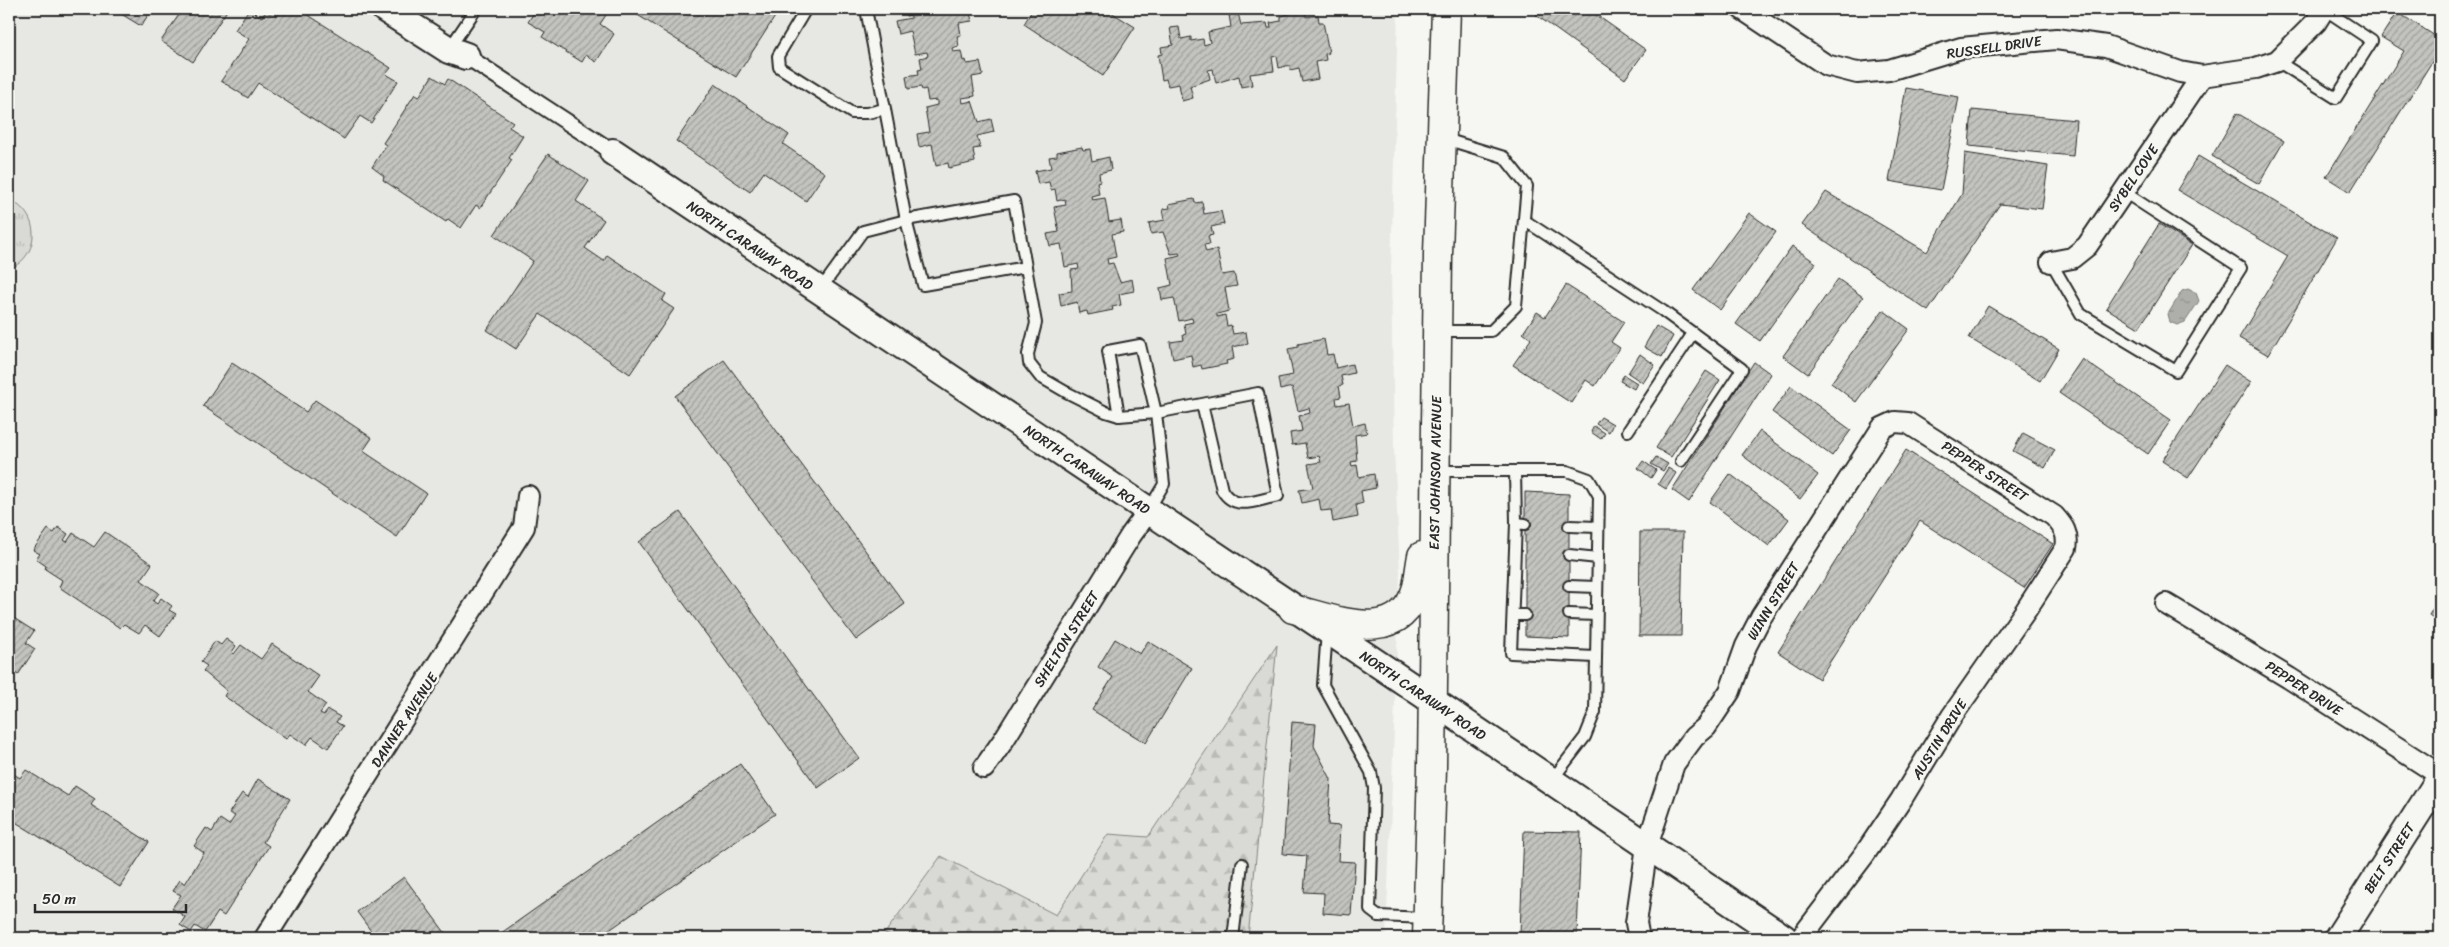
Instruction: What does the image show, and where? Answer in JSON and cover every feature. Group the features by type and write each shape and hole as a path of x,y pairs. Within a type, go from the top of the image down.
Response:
{"main road":[{"name":"EAST JOHNSON AVENUE","path":"1427,928 1437,331 1446,9"},
{"path":"1293,609 1361,626 1385,623 1393,619 1404,609 1411,601 1417,587 1435,471"}],"street":[{"name":"NORTH CARAWAY ROAD","path":"385,9 613,152 1784,938"},
{"name":"RUSSELL DRIVE","path":"1742,9 1826,65 1857,73 1889,70 1961,48 2056,39 2106,46 2180,72 2202,76 2256,68 2277,61"},
{"path":"2277,61 2316,22 2324,9"},
{"name":"SYBEL COVE","path":"2051,262 2072,258 2087,246 2202,76"},
{"name":"PEPPER STREET","path":"1895,422 1908,422 2054,516 2066,534"},
{"name":"WINN STREET","path":"1639,938 1636,923 1647,846 1674,764 1694,737 1706,728 1730,691 1746,646 1761,617 1882,428 1895,422"},
{"name":"DANNER AVENUE","path":"265,938 464,627 524,527 528,496"},
{"name":"SHELTON STREET","path":"984,768 1003,741 1131,535 1149,510"},
{"name":"AUSTIN DRIVE","path":"1800,938 1864,856 1901,800 1952,716 2026,610 2066,548 2066,534"},
{"name":"PEPPER DRIVE","path":"2166,604 2289,678 2440,776"},
{"name":"BELT STREET","path":"2338,938 2440,776"}],"lane":[{"path":"457,53 476,9"},
{"path":"806,9 778,56 779,67 852,113 867,113 885,109"},
{"path":"866,9 906,220 923,285 1026,267"},
{"path":"2277,61 2336,98 2372,41 2324,9"},
{"path":"1437,331 1491,331 1516,306 1527,186 1504,157 1441,138"},
{"path":"2051,262 2081,314 2176,371 2242,268 2124,192"},
{"path":"819,291 863,231 906,220 1014,201 1036,323 1028,354 1033,370 1040,377 1066,392 1106,412 1119,416 1156,413 1258,393 1278,496 1240,503 1230,502 1222,490 1202,404"},
{"path":"1524,220 1692,333 1742,369 1682,462"},
{"path":"1628,431 1692,333"},
{"path":"1119,416 1108,351 1140,345 1156,413 1164,484 1149,510"},
{"path":"1435,471 1567,471 1589,479 1599,496 1595,712 1585,737 1551,782"},
{"path":"1515,471 1520,523 1520,556 1514,586 1511,653 1596,657"},
{"path":"1569,526 1598,527"},
{"path":"1569,556 1598,558"},
{"path":"1514,586 1525,585"},
{"path":"1569,586 1597,587"},
{"path":"1569,614 1596,615"},
{"path":"1513,615 1525,615"},
{"path":"1327,630 1323,685 1371,772 1374,788 1370,910 1378,916 1427,928"},
{"path":"1233,938 1242,864"}],"shaded area":[{"path":"9,9 1398,9 1391,272 1394,449 1400,572 1386,938 9,938"}],"green space":[{"path":"9,200 27,214 32,224 33,235 27,255 9,269"},
{"path":"1277,645 1248,938 894,938 885,933 941,856 1056,915 1108,834 1148,837"}],"water":[{"path":"2188,289 2196,293 2199,301 2185,322 2177,325 2170,322 2168,314 2182,291"}],"building":[{"path":"9,9 12,9 13,19 9,35"},
{"path":"113,9 152,9 141,26"},
{"path":"183,9 228,9 193,62 161,41"},
{"path":"249,9 262,17 266,11 270,13 273,9 299,9 391,68 386,74 398,81 371,123 360,116 344,139 258,83 248,98 221,81 249,39 235,30"},
{"path":"532,9 596,9 606,15 600,24 614,34 596,62 586,55 582,62 542,37 545,32 528,22 535,11"},
{"path":"628,9 780,9 736,77"},
{"path":"905,9 969,9 972,21 959,23 961,35 957,36 959,46 952,48 953,52 961,51 963,61 966,60 967,64 980,62 983,75 972,77 975,96 962,98 963,103 972,101 979,122 991,119 994,132 977,136 980,148 973,149 975,162 949,168 948,163 936,166 932,144 919,147 917,134 929,132 925,108 937,105 937,100 928,101 926,89 922,90 921,87 908,89 906,76 919,74 918,70 922,69 920,58 928,56 927,52 915,54 910,31 898,34 895,21 911,18 911,15 906,16"},
{"path":"1033,9 1106,9 1135,27 1103,76 1024,24"},
{"path":"1288,9 1305,9 1306,17 1318,15 1319,22 1323,22 1329,53 1325,54 1326,60 1315,62 1318,79 1302,82 1299,68 1290,70 1289,65 1279,68 1277,56 1272,57 1274,71 1250,74 1252,85 1241,87 1239,76 1216,83 1213,69 1208,70 1210,79 1190,86 1193,98 1182,101 1179,84 1168,86 1166,79 1162,80 1158,55 1162,54 1161,47 1173,45 1170,28 1179,27 1181,39 1191,37 1191,41 1203,39 1204,45 1210,43 1208,32 1231,27 1229,15 1238,13 1241,25 1267,23 1268,28 1271,28 1270,23 1281,21 1281,16 1289,14"},
{"path":"1541,9 1588,9 1646,50 1625,79 1536,15"},
{"path":"2397,12 2440,39 2440,49 2350,192 2326,177 2404,51 2381,37"},
{"path":"432,76 445,84 448,79 513,122 509,127 523,136 509,158 512,160 480,208 476,205 461,228 448,219 446,222 383,180 384,176 372,167 386,145 383,143 415,94 419,97"},
{"path":"715,84 789,135 783,144 825,173 806,201 764,172 750,192 676,141"},
{"path":"1906,88 1959,97 1941,190 1889,181"},
{"path":"1972,110 2076,120 2073,156 1969,146"},
{"path":"2237,113 2284,141 2259,184 2212,156"},
{"path":"1082,147 1083,150 1090,149 1092,161 1109,157 1111,170 1099,173 1100,181 1097,182 1099,194 1091,196 1092,200 1105,198 1109,222 1121,220 1123,232 1112,234 1116,257 1107,259 1108,264 1113,263 1120,282 1132,279 1134,291 1119,294 1121,305 1112,307 1113,310 1088,315 1087,311 1079,313 1077,302 1061,306 1059,293 1072,291 1071,270 1079,269 1078,264 1065,267 1061,244 1050,246 1047,234 1059,232 1054,207 1066,205 1065,199 1057,201 1055,189 1051,190 1049,182 1038,184 1035,171 1051,168 1049,157 1057,156 1057,152"},
{"path":"1965,153 2048,166 2042,209 2000,204 1928,311 1802,225 1826,192 1927,252 1962,194"},
{"path":"548,154 589,181 576,201 604,220 585,248 604,261 607,255 666,294 662,301 674,309 630,374 540,314 516,349 487,330 533,261 494,235"},
{"path":"2198,156 2337,238 2268,355 2239,338 2288,256 2177,190"},
{"path":"1194,199 1195,203 1202,202 1204,214 1221,211 1224,224 1211,227 1213,235 1208,236 1210,244 1204,245 1206,252 1217,249 1222,275 1234,273 1237,286 1225,288 1229,311 1217,314 1217,317 1225,315 1227,326 1231,325 1233,334 1246,332 1248,344 1232,347 1234,359 1226,361 1227,364 1202,369 1201,365 1193,367 1191,355 1173,359 1170,342 1184,340 1183,335 1186,334 1184,324 1193,322 1192,318 1179,321 1174,298 1162,300 1160,288 1172,285 1167,258 1180,255 1179,253 1171,254 1163,232 1151,234 1149,223 1165,220 1163,209 1170,208 1169,204"},
{"path":"1749,213 1776,232 1720,310 1693,290"},
{"path":"2159,224 2192,245 2139,328 2106,308"},
{"path":"1792,246 1816,263 1760,341 1736,324"},
{"path":"1838,279 1863,297 1808,374 1783,356"},
{"path":"1566,285 1624,322 1611,342 1620,348 1595,386 1586,380 1571,403 1513,365 1531,339 1523,333 1537,312 1545,317"},
{"path":"1988,306 2059,349 2040,381 1969,338"},
{"path":"1883,310 1909,329 1856,402 1831,383"},
{"path":"1656,326 1673,336 1662,357 1644,347"},
{"path":"1324,339 1327,355 1333,354 1336,368 1352,364 1354,373 1341,376 1343,385 1339,386 1341,397 1336,398 1337,405 1349,403 1353,426 1365,423 1367,433 1355,435 1357,461 1351,462 1352,466 1357,465 1359,477 1374,474 1376,488 1361,491 1363,503 1356,505 1358,517 1333,522 1331,510 1321,511 1319,499 1302,503 1299,490 1313,488 1308,464 1321,462 1319,456 1308,458 1305,443 1292,445 1290,433 1302,431 1299,416 1310,413 1309,408 1298,411 1292,387 1280,390 1278,378 1293,375 1288,349 1298,347 1298,344"},
{"path":"1640,354 1655,365 1643,383 1628,373"},
{"path":"2082,359 2171,420 2148,454 2059,393"},
{"path":"724,360 905,604 856,640 675,396"},
{"path":"1754,362 1771,374 1689,502 1672,490"},
{"path":"232,363 306,412 315,400 372,438 363,451 426,493 397,537 203,406"},
{"path":"2225,365 2251,382 2188,478 2162,461"},
{"path":"1706,371 1720,380 1671,457 1656,448"},
{"path":"1624,375 1637,383 1634,389 1620,381"},
{"path":"1791,386 1851,430 1832,456 1772,412"},
{"path":"1601,417 1613,424 1609,432 1596,424"},
{"path":"1594,426 1605,433 1601,439 1591,432"},
{"path":"1760,431 1818,475 1800,499 1742,455"},
{"path":"2023,433 2055,450 2045,468 2013,451"},
{"path":"1906,450 2053,544 2024,588 1920,521 1819,679 1778,652"},
{"path":"1656,457 1668,464 1663,471 1651,464"},
{"path":"1643,461 1656,470 1651,478 1638,468"},
{"path":"1668,468 1676,473 1666,489 1658,484"},
{"path":"1730,474 1789,519 1769,546 1710,502"},
{"path":"1525,492 1569,494 1569,638 1525,636"},
{"path":"680,512 859,758 818,788 639,542"},
{"path":"58,527 68,534 64,540 67,542 73,533 94,547 105,532 152,564 141,580 159,593 153,601 157,604 161,598 172,606 169,610 176,614 160,636 145,625 139,633 124,624 120,628 59,587 62,580 45,569 46,566 36,559 40,554 33,550 48,529 54,533"},
{"path":"1640,532 1683,532 1681,636 1639,636"},
{"path":"2440,597 2440,623 2429,615"},
{"path":"9,615 34,631 26,643 35,649 18,675 11,670 9,674"},
{"path":"226,639 236,646 232,652 234,654 241,645 261,659 272,644 319,676 308,692 326,705 320,713 324,715 328,710 340,717 336,722 343,726 328,748 312,737 306,745 290,734 286,739 224,696 227,691 203,671 207,666 201,662 215,641 221,645"},
{"path":"1115,639 1140,654 1148,641 1192,668 1146,743 1092,710 1113,677 1098,667"},
{"path":"1292,722 1316,724 1314,746 1331,779 1328,825 1340,826 1338,861 1355,862 1351,915 1323,913 1324,893 1304,892 1307,856 1283,854"},
{"path":"740,764 775,814 598,938 498,938 497,936"},
{"path":"26,770 68,796 75,786 95,799 91,805 149,842 120,887 9,818 9,771 20,778"},
{"path":"258,779 290,799 263,842 269,846 224,916 218,912 205,932 195,926 191,932 180,925 185,917 172,908 181,895 173,891 180,880 185,884 204,853 194,846 206,828 212,832 220,819 229,825 235,816 229,813 242,793 248,797"},
{"path":"1524,831 1581,832 1577,935 1520,933"},
{"path":"404,877 449,938 376,938 357,912"}]}
